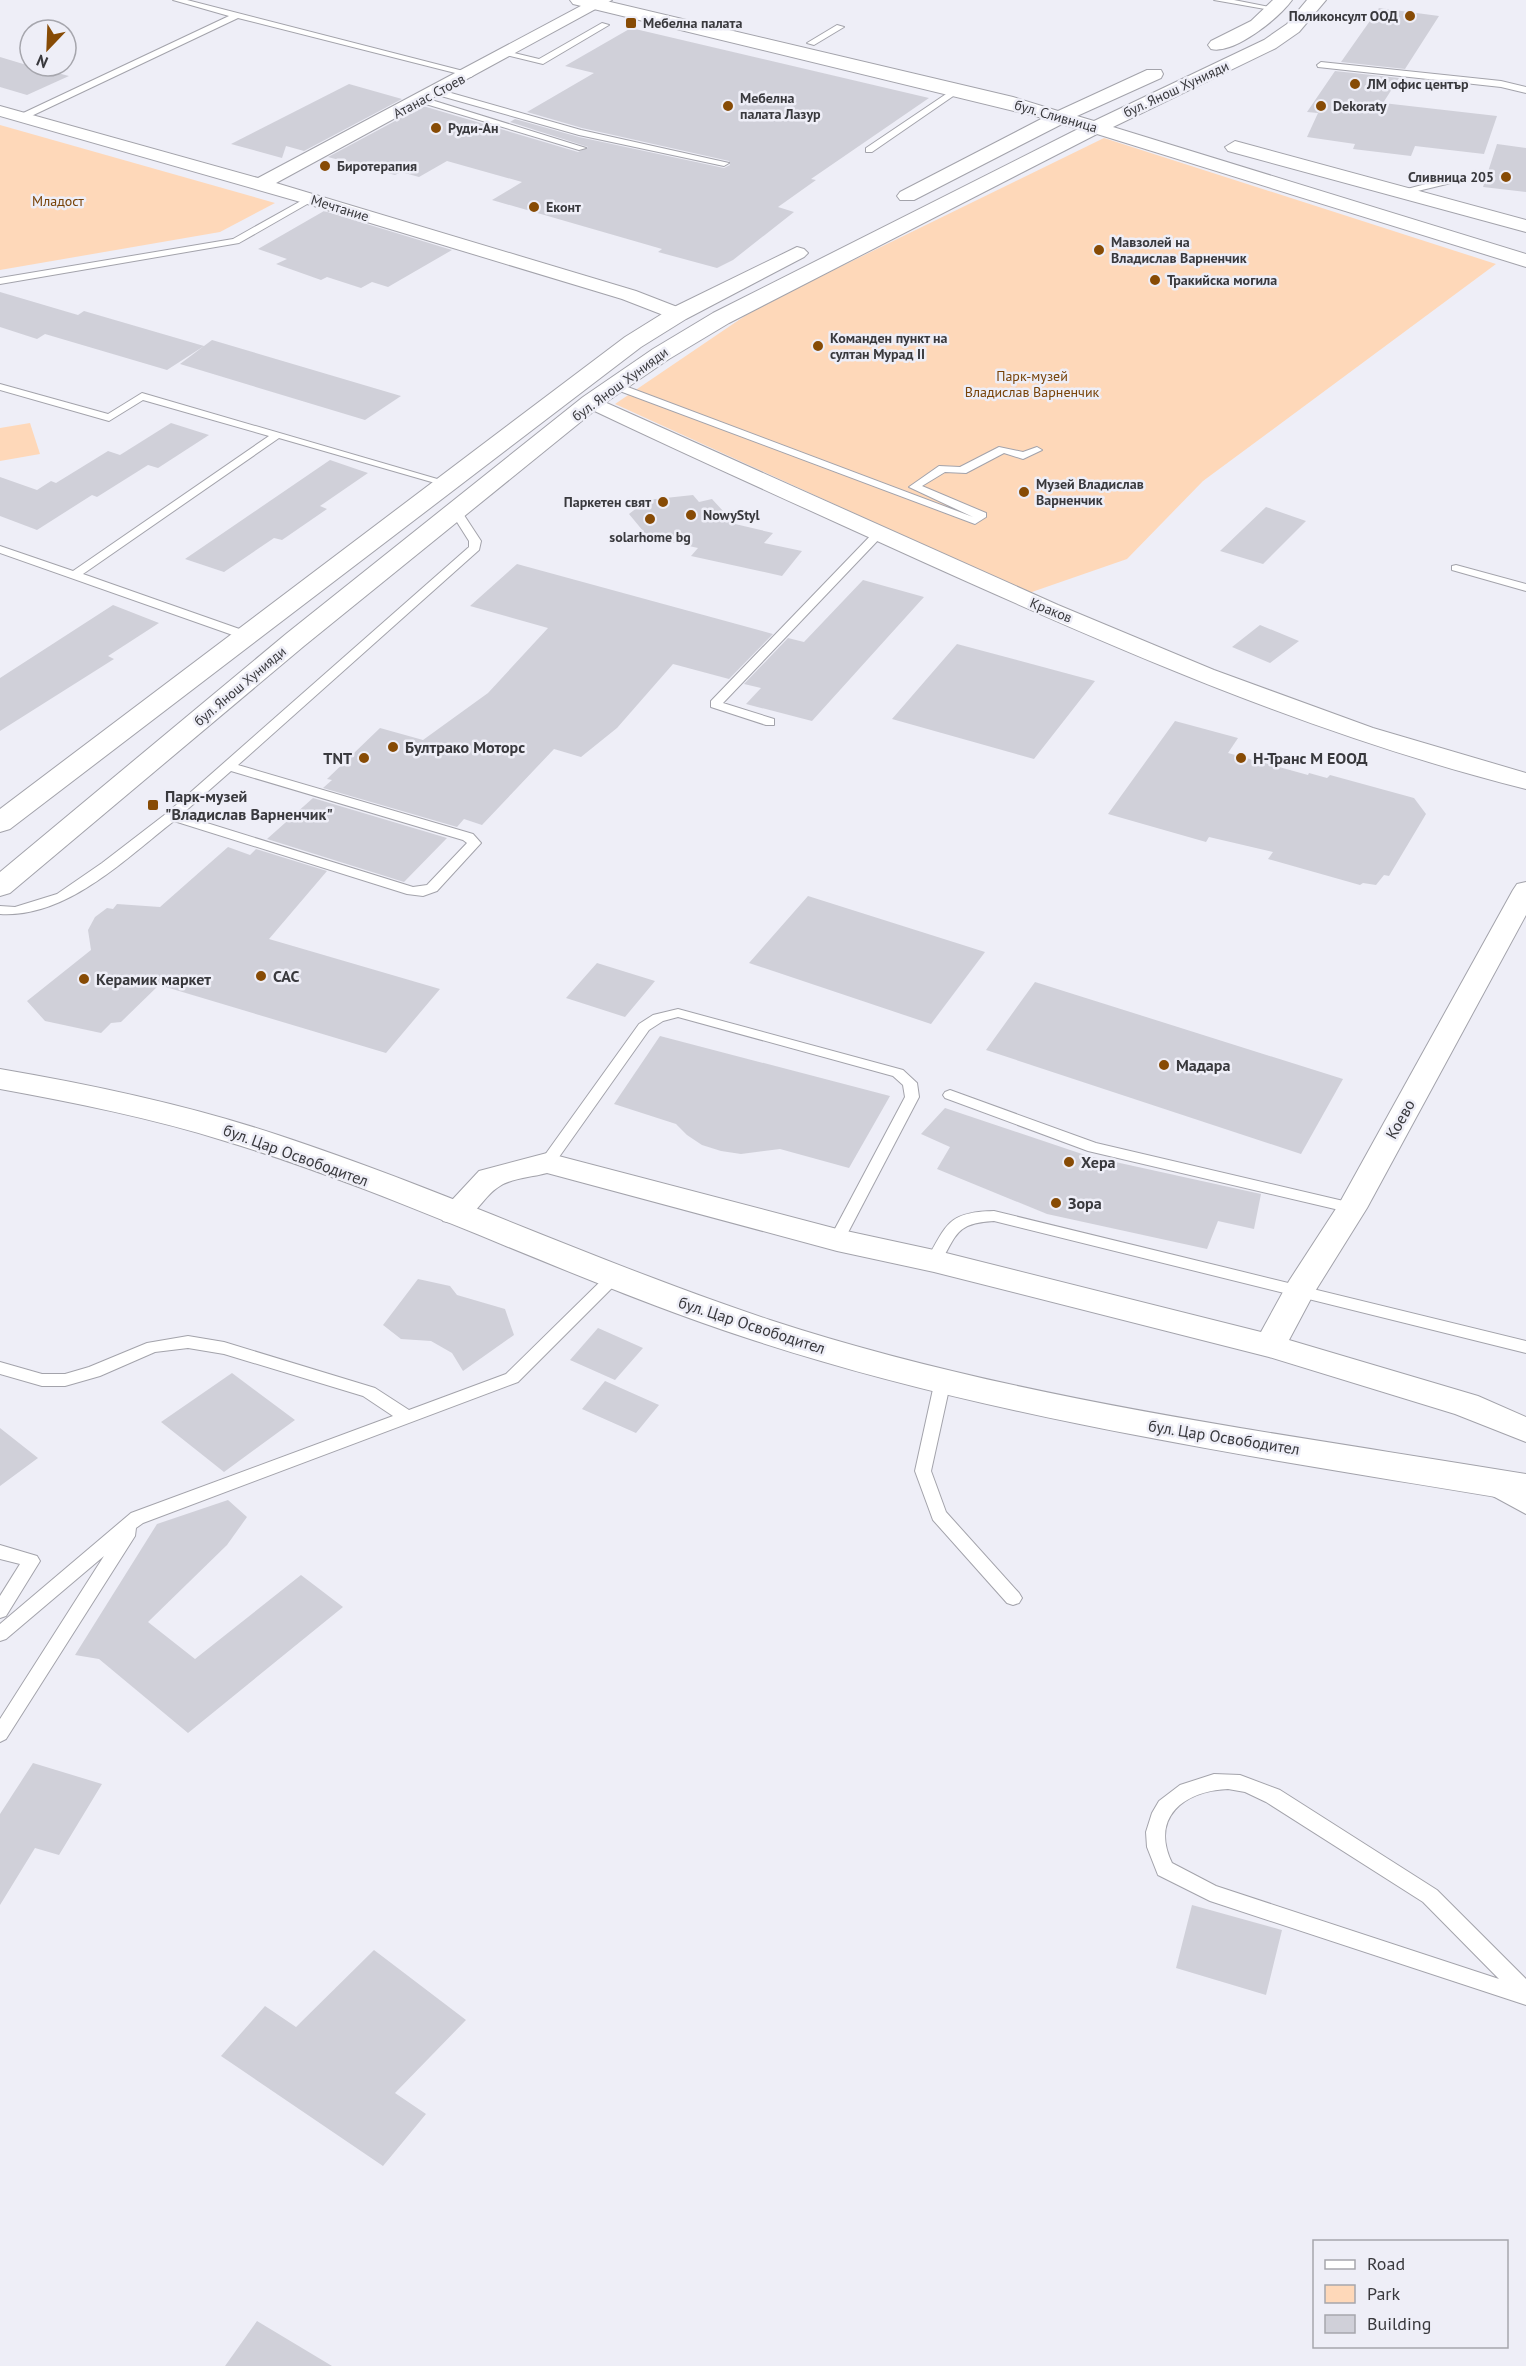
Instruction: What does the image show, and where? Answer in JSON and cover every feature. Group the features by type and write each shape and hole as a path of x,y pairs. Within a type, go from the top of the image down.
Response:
{"street":[{"name":"бул. Сливница","path":"637,0 1082,106 1165,128"},
{"name":"бул. Янош Хунияди","path":"0,887 250,677 613,386 687,337 721,318 1119,116 1270,44 1293,28 1317,0"},
{"name":"бул. Сливница","path":"593,1 958,90 1061,118 1526,261"},
{"name":"Атанас Стоев","path":"261,184 471,74 593,1"},
{"name":"бул. Янош Хунияди","path":"1205,51 1257,25 1280,4"},
{"name":"бул. Янош Хунияди","path":"883,209 1082,106 1175,64"},
{"name":"Мечтание","path":"0,111 261,184 629,295 678,314"},
{"path":"1221,143 1526,226"},
{"name":"бул. Янош Хунияди","path":"3,816 633,342 678,314 862,220"},
{"name":"Краков","path":"591,402 1029,601 1341,727 1526,781"},
{"name":"Коево","path":"1270,1346 1300,1289 1352,1208 1526,890"},
{"name":"бул. Цар Освободител","path":"3,1078 200,1121 275,1145 614,1277 832,1352 943,1380 1130,1422 1526,1488"},
{"path":"454,1214 490,1178 547,1163 837,1240 934,1261 1270,1346 1466,1406 1526,1430"}],"lane":[{"path":"177,0 471,74"},
{"path":"1218,0 1280,4"},
{"path":"22,117 237,15"},
{"path":"506,54 540,62 604,25"},
{"path":"810,43 840,27"},
{"path":"1321,65 1501,84 1526,90"},
{"path":"869,150 958,90"},
{"path":"429,96 582,148"},
{"path":"429,96 579,132 724,163"},
{"path":"1401,192 1448,181"},
{"path":"0,281 236,241 311,199"},
{"path":"613,386 975,521 982,515 914,487 943,468 962,471 1003,449 1023,456 1037,450"},
{"path":"0,387 109,418 142,396 446,483"},
{"path":"74,575 278,434"},
{"path":"0,910 16,911 62,897 172,816 476,548 475,541 456,511"},
{"path":"770,722 715,704 879,533"},
{"path":"0,549 244,636"},
{"path":"1456,568 1526,588"},
{"path":"172,816 412,891 423,892 432,888 474,843 468,837 229,766"},
{"path":"547,1163 644,1027 658,1018 678,1013 898,1073 910,1083 912,1097 837,1240"},
{"path":"950,1095 1094,1147 1352,1208"},
{"path":"934,1261 955,1224 968,1216 994,1216 1300,1289 1526,1347"},
{"path":"0,1634 137,1518 512,1378 614,1277"},
{"path":"0,1368 42,1380 65,1380 94,1372 153,1347 188,1342 224,1348 369,1392 407,1417"},
{"path":"943,1380 923,1471 939,1515 1013,1598"},
{"path":"1482,1480 1526,1508"},
{"path":"0,1734 137,1518"},
{"path":"0,1551 30,1561 0,1611"},
{"path":"1208,1782 1241,1783 1273,1796 1430,1896 1526,1994 1210,1893 1165,1869 1156,1847 1156,1825 1166,1806 1177,1795 1191,1787 1208,1782"}],"green space":[{"name":"Младост","path":"0,125 275,203 220,232 0,270"},
{"name":"Парк-музей Владислав Варненчик","path":"1104,138 1496,264 1203,481 1127,559 1029,593 615,404 758,307"},
{"path":"30,423 40,454 0,461 0,428"}],"building":[{"path":"1379,8 1439,16 1405,69 1341,62"},
{"path":"631,28 929,98 811,179 816,180 778,207 794,212 733,260 717,268 658,252 662,249 492,200 522,182 447,161 419,177 401,172 395,175 328,157 423,106 578,152 588,147 510,122 515,119 579,137 724,168 730,165 729,161 582,128 527,112 594,73 565,66"},
{"path":"0,57 18,62 18,78 65,78 27,95 0,87"},
{"path":"1335,71 1399,78 1383,103 1497,116 1484,154 1415,146 1411,156 1353,149 1355,144 1307,137 1318,113 1307,112"},
{"path":"349,84 402,99 304,151 286,146 282,158 231,144"},
{"path":"1497,144 1526,148 1526,192 1483,187"},
{"path":"324,211 452,250 388,287 372,282 361,288 327,277 321,280 276,264 287,259 258,249"},
{"path":"0,292 78,315 84,311 204,346 167,370 45,334 37,339 0,327"},
{"path":"212,340 401,396 365,420 180,364"},
{"path":"171,423 209,435 158,468 148,465 97,497 92,495 37,530 0,516 0,477 37,490 51,481 56,483 108,451 120,455"},
{"path":"330,460 368,473 320,506 327,509 282,540 274,538 224,572 185,559"},
{"path":"693,495 699,502 712,499 735,524 773,533 764,543 802,551 782,576 691,556 698,548 648,537 629,514 647,500"},
{"path":"1266,507 1306,521 1263,564 1220,551"},
{"path":"517,564 773,634 729,679 673,664 617,728 581,757 554,749 482,825 464,819 457,827 323,788 332,780 327,779 380,728 423,740 488,693 548,628 470,606"},
{"path":"863,580 924,597 812,721 746,704 761,688 744,684 788,638 804,642"},
{"path":"113,605 159,623 108,656 114,659 0,731 0,678"},
{"path":"1260,625 1299,641 1270,663 1232,647"},
{"path":"957,644 1095,681 1034,759 892,719"},
{"path":"1175,721 1238,738 1228,753 1308,775 1309,773 1327,778 1330,775 1414,798 1426,814 1389,876 1384,875 1376,885 1363,883 1360,885 1268,859 1273,852 1209,837 1206,842 1108,814"},
{"path":"313,798 447,838 404,882 267,839"},
{"path":"228,847 250,855 256,849 327,871 269,939 440,989 386,1053 159,985 121,1022 111,1023 101,1033 45,1021 27,1001 91,950 88,930 95,917 107,908 113,909 117,904 160,907"},
{"path":"808,896 985,952 931,1024 749,963"},
{"path":"597,963 655,981 625,1017 566,998"},
{"name":"Мадара","path":"1035,982 1343,1079 1301,1154 986,1050"},
{"path":"660,1036 890,1096 849,1168 780,1149 741,1154 721,1151 702,1145 676,1124 614,1104"},
{"path":"945,1108 1088,1156 1261,1194 1254,1229 1218,1221 1207,1249 1047,1214 937,1169 950,1147 921,1134"},
{"path":"418,1279 450,1286 457,1295 505,1309 514,1335 463,1371 452,1353 431,1341 401,1339 383,1325"},
{"path":"598,1328 643,1348 615,1380 570,1360"},
{"path":"232,1373 295,1420 224,1472 161,1422"},
{"path":"605,1381 659,1405 636,1433 582,1409"},
{"path":"0,1428 38,1458 0,1486"},
{"path":"228,1500 247,1517 227,1545 148,1622 195,1659 301,1575 343,1607 188,1733 99,1659 75,1655 157,1524"},
{"path":"33,1763 102,1784 59,1855 35,1848 0,1905 0,1814"},
{"path":"1192,1905 1282,1930 1266,1995 1176,1968"},
{"path":"374,1950 466,2020 395,2093 426,2114 383,2166 221,2056 265,2006 296,2027"},
{"path":"257,2321 332,2366 225,2366"}],"place":[{"name":"Поликонсулт ООД","path":"1410,16"},
{"name":"Мебелна палата","path":"631,23"},
{"name":"ЛМ офис център","path":"1355,84"},
{"name":"Мебелна палата Лазур","path":"728,106"},
{"name":"Dekoraty","path":"1321,106"},
{"name":"Руди-Ан","path":"436,128"},
{"name":"Биротерапия","path":"325,166"},
{"name":"Сливница 205","path":"1506,177"},
{"name":"Еконт","path":"534,207"},
{"name":"Мавзолей на Владислав Варненчик","path":"1099,250"},
{"name":"Тракийска могила","path":"1155,280"},
{"name":"Команден пункт на султан Мурад II","path":"818,346"},
{"name":"Музей Владислав Варненчик","path":"1024,492"},
{"name":"Паркетен свят","path":"663,502"},
{"name":"NowyStyl","path":"691,515"},
{"name":"solarhome bg","path":"650,519"},
{"name":"Бултрако Моторс","path":"393,747"},
{"name":"TNT","path":"364,758"},
{"name":"Н-Транс М ЕООД","path":"1241,758"},
{"name":"Парк-музей \"Владислав Варненчик\"","path":"153,805"},
{"name":"САС","path":"261,976"},
{"name":"Керамик маркет","path":"84,979"},
{"name":"Мадара","path":"1164,1065"},
{"name":"Хера","path":"1069,1162"},
{"name":"Зора","path":"1056,1203"}]}
